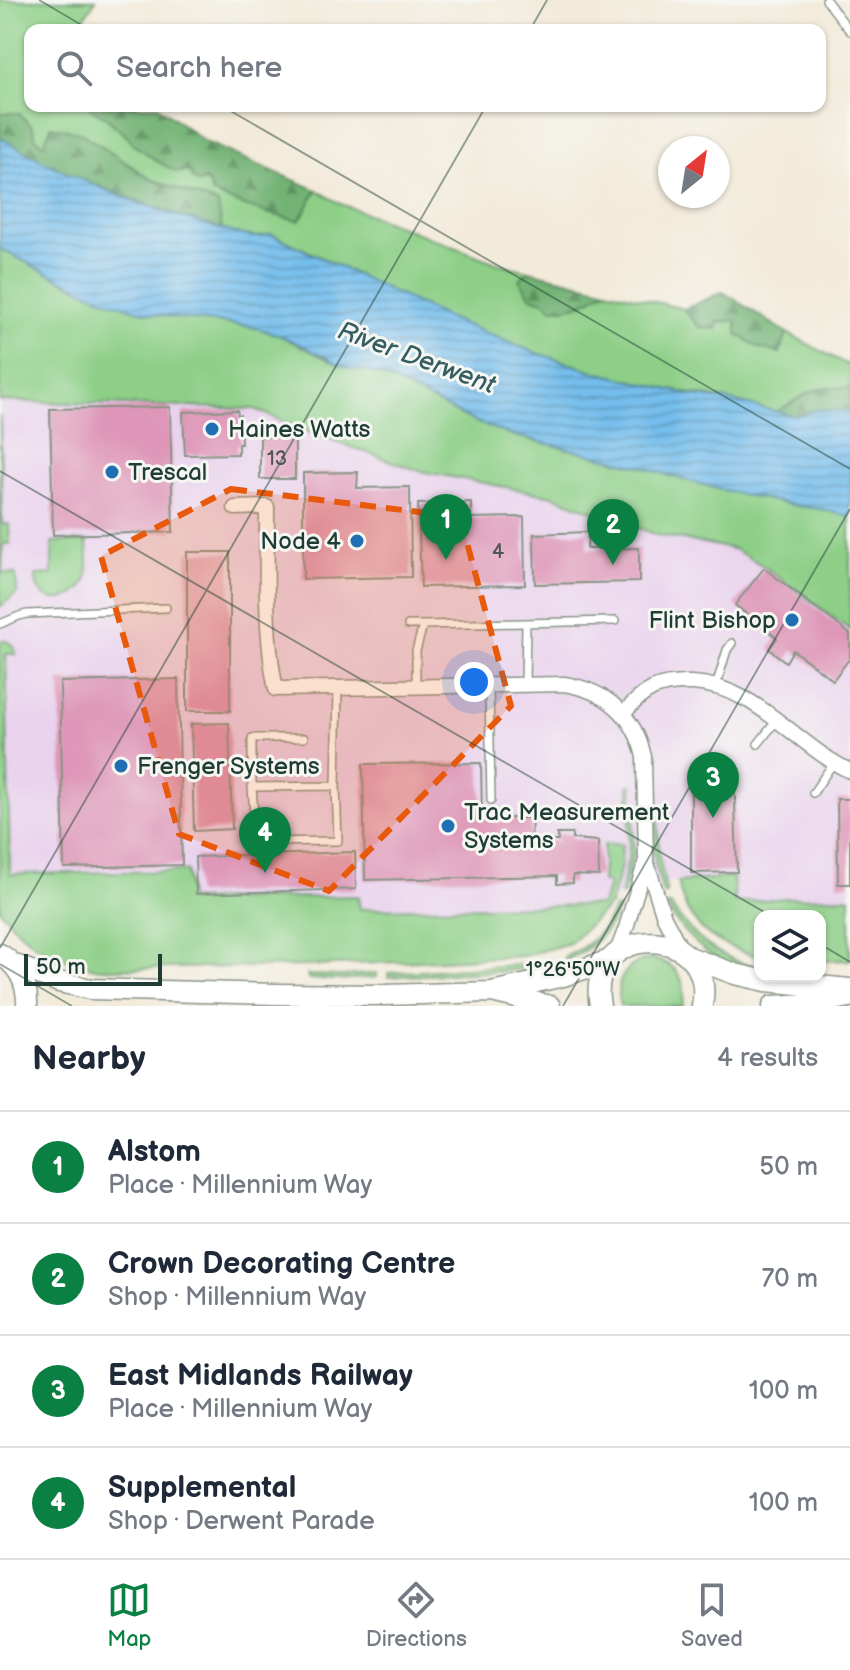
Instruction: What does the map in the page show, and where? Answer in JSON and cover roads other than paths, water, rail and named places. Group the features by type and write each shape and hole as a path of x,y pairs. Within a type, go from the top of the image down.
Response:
{"street":[{"path":"235,508 267,507 267,595 276,689 564,684 603,696 623,714 636,733 644,757 646,860 664,917 676,942 698,970 703,984 702,1006"},
{"path":"623,714 643,694 659,685 716,686 742,696 850,771"},
{"path":"600,1006 600,981 626,928 646,860"},
{"path":"4,956 59,982 90,989 383,995 492,992 563,976 613,957 626,947 655,941 667,943 735,974 766,981 850,989"},
{"path":"4,956 24,983 27,1006"},
{"path":"492,992 550,1006"},
{"path":"191,1006 258,994"},
{"path":"773,1006 811,1004 850,997"}],"lane":[{"path":"826,0 850,31"},
{"path":"0,624 27,614 166,608"},
{"path":"408,625 615,621"},
{"path":"525,685 526,623"},
{"path":"416,687 416,651 423,625"},
{"path":"716,686 732,643"},
{"path":"489,686 491,800"},
{"path":"304,738 252,738 256,842 338,841 338,688"},
{"path":"758,744 777,720"},
{"path":"813,793 834,762"},
{"path":"252,787 336,786"}],"water":[{"name":"River Derwent","path":"0,137 58,169 121,196 251,237 271,234 446,317 528,350 599,373 796,416 815,410 850,411 850,517 730,492 512,435 478,423 389,379 335,363 274,333 241,325 140,311 86,291 0,249"}],"place":[{"name":"Haines Watts","path":"212,429"},
{"name":"Trescal","path":"112,472"},
{"name":"Node 4","path":"357,541"},
{"name":"Alstom","path":"446,560"},
{"name":"Crown Decorating Centre","path":"613,565"},
{"name":"Flint Bishop","path":"792,620"},
{"name":"Frenger Systems","path":"121,766"},
{"name":"East Midlands Railway","path":"713,818"},
{"name":"Trac Measurement Systems","path":"448,826"},
{"name":"Supplemental","path":"265,873"}]}
